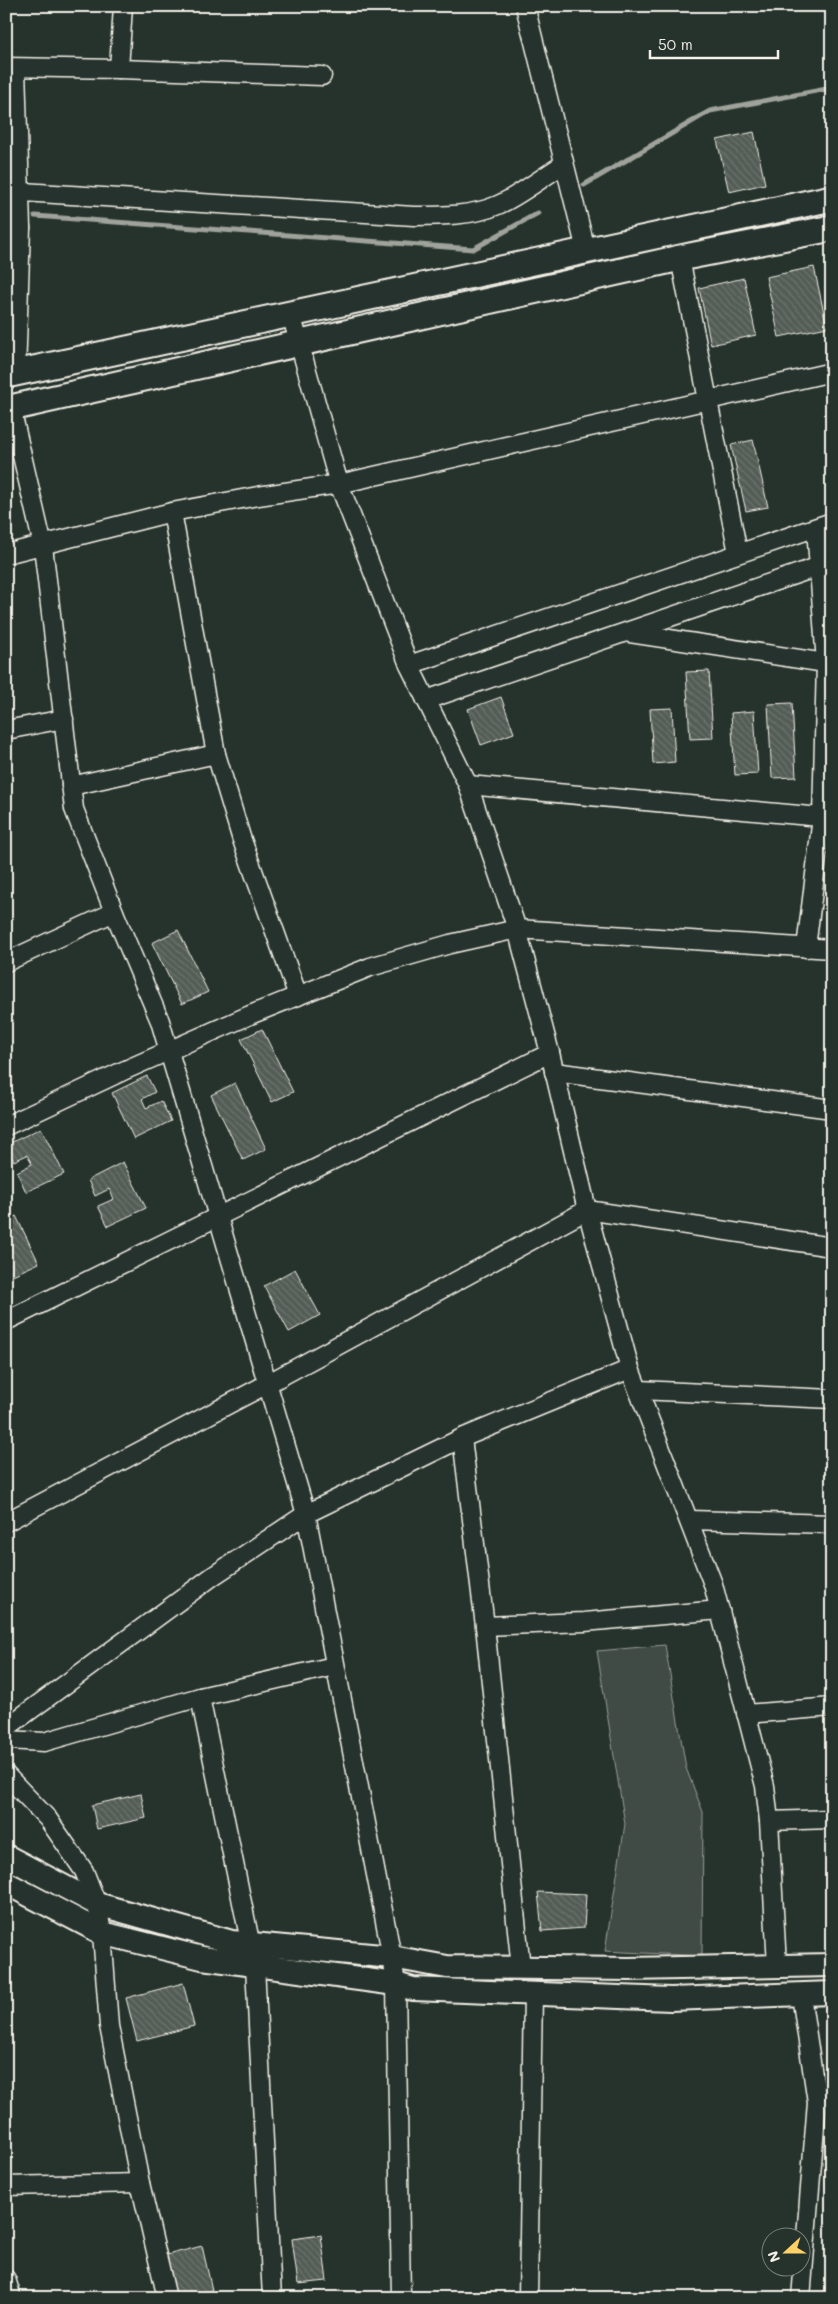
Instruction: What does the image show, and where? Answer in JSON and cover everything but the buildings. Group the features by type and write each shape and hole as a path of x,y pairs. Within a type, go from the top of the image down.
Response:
{"main road":[{"path":"11,374 832,198"},
{"path":"8,409 680,258 832,228"}],"street":[{"path":"119,68 123,6"},
{"path":"525,6 586,250"},
{"path":"11,374 14,228 11,67 119,68 322,76"},
{"path":"13,191 394,215 440,216 465,213 498,205 564,164"},
{"path":"680,258 738,553"},
{"path":"291,314 339,484 409,665 468,785 517,929 550,1053 587,1210 630,1369 713,1584 765,1786 769,1821 777,1965"},
{"path":"6,554 172,512 258,496 339,484 832,372"},
{"path":"8,409 43,546 74,809 114,912 160,1021 306,1514 396,1984 402,2297"},
{"path":"172,512 216,754 241,838 298,996"},
{"path":"409,665 824,525 829,663 827,817 806,948"},
{"path":"426,700 825,564"},
{"path":"626,633 829,663"},
{"path":"6,730 64,719"},
{"path":"71,786 216,754"},
{"path":"468,785 827,817"},
{"path":"6,962 114,912"},
{"path":"6,1126 169,1051 370,967 450,944 517,929 832,949"},
{"path":"6,1321 550,1053"},
{"path":"554,1072 832,1109"},
{"path":"6,1522 267,1384 587,1210 832,1247"},
{"path":"6,1728 213,1576 306,1514 462,1438 630,1369"},
{"path":"639,1390 832,1399"},
{"path":"462,1438 485,1626 521,1968"},
{"path":"689,1520 832,1524"},
{"path":"485,1626 584,1622 720,1610"},
{"path":"6,1740 44,1742 200,1697 334,1666"},
{"path":"200,1697 255,1966 272,2298"},
{"path":"746,1714 832,1707"},
{"path":"6,1775 48,1819 84,1871 97,1904 102,1932 110,2026 140,2183 167,2298"},
{"path":"769,1821 832,1819"},
{"path":"6,1856 97,1904 232,1942 392,1957 448,1967 629,1969 832,1965"},
{"path":"6,1883 102,1932 202,1958 396,1984 413,1989 671,1999 832,1993"},
{"path":"528,2298 533,1994"},
{"path":"801,1995 825,2101 801,2298"},
{"path":"6,2186 140,2183"},
{"path":"6,2279 12,2298"},
{"path":"392,2298 410,2298"}],"shaded area":[{"path":"665,1645 686,1768 703,1812 702,1956 605,1951 625,1824 597,1651"}],"waterway":[{"path":"584,185 710,111 832,88"},
{"path":"35,216 473,249 538,213"}]}
